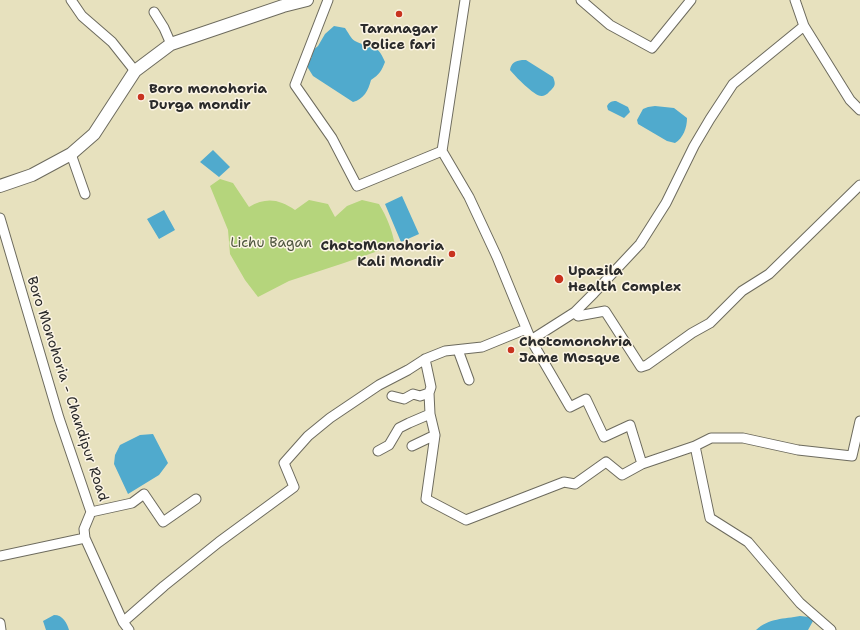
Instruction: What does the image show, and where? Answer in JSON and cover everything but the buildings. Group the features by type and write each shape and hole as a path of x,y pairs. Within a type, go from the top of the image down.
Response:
{"main road":[{"path":"0,186 32,175 71,154 94,134 135,71 171,44 282,3 307,0"}],"street":[{"path":"71,0 82,16 112,42 135,71"},
{"path":"328,0 295,85 332,138 357,186 442,151"},
{"path":"466,0 442,151 469,197 494,250 531,340 570,407 586,399 604,437 630,424 642,464"},
{"path":"581,0 610,25 652,48 691,0"},
{"path":"795,0 804,26 850,100 860,110"},
{"path":"154,12 164,28 171,44"},
{"path":"531,340 575,312 640,244 666,203 694,146 733,84 804,26"},
{"path":"71,154 85,194"},
{"path":"575,312 578,316 605,310 641,367 647,365 692,333 710,323 742,291 769,274 860,185"},
{"name":"Boro Monohoria - Chandipur Road","path":"0,218 59,418 91,512 84,529 85,538"},
{"path":"123,622 164,586 219,542 294,487 284,463 308,436 330,418 380,385 425,359 445,351 482,347 526,329"},
{"path":"458,350 469,380"},
{"path":"425,359 431,387 428,393 430,414 435,435 426,499 466,520 564,482 575,484 606,462 622,475 642,464 694,446 711,438 743,438 798,450 852,456 860,421"},
{"path":"392,396 404,399 413,394 420,396 428,393"},
{"path":"378,451 389,445 399,428 430,414"},
{"path":"412,446 435,435"},
{"path":"694,446 710,518 748,542 800,603 832,630"},
{"path":"91,512 132,503 144,494 163,522 196,499"},
{"path":"0,556 85,538 123,622 129,630"},
{"path":"0,623 2,630"}],"green space":[{"name":"Lichu Bagan","path":"220,179 233,183 249,207 261,202 272,201 283,203 295,210 309,200 328,204 335,217 347,206 362,200 379,204 389,224 395,245 289,281 258,297 245,280 230,254 228,230 210,186"}],"water":[{"path":"334,26 345,28 355,41 376,48 382,55 385,62 380,72 371,80 365,94 357,101 353,102 313,76 308,68 308,61 312,57 312,51 318,46 325,34"},
{"path":"526,60 553,77 555,85 546,95 542,96 535,93 525,86 510,70 514,63"},
{"path":"616,101 628,107 630,112 624,118 608,110 607,106"},
{"path":"655,106 674,108 687,118 684,132 675,143 667,141 638,124 637,120 643,109"},
{"path":"213,150 230,167 219,177 200,162"},
{"path":"402,196 419,234 401,242 385,204"},
{"path":"164,210 175,230 159,239 147,219"},
{"path":"153,434 168,463 159,475 128,494 114,464 115,455 120,445 140,435"},
{"path":"54,615 60,616 66,622 69,630 46,630 43,621"},
{"path":"800,616 809,617 813,621 808,630 756,630 771,621"}],"place":[{"name":"Taranagar Police fari","path":"399,14"},
{"name":"Boro monohoria Durga mondir","path":"141,97"},
{"name":"ChotoMonohoria Kali Mondir","path":"452,254"},
{"name":"Upazila Health Complex","path":"559,279"},
{"name":"Chotomonohria Jame Mosque","path":"511,350"}]}
